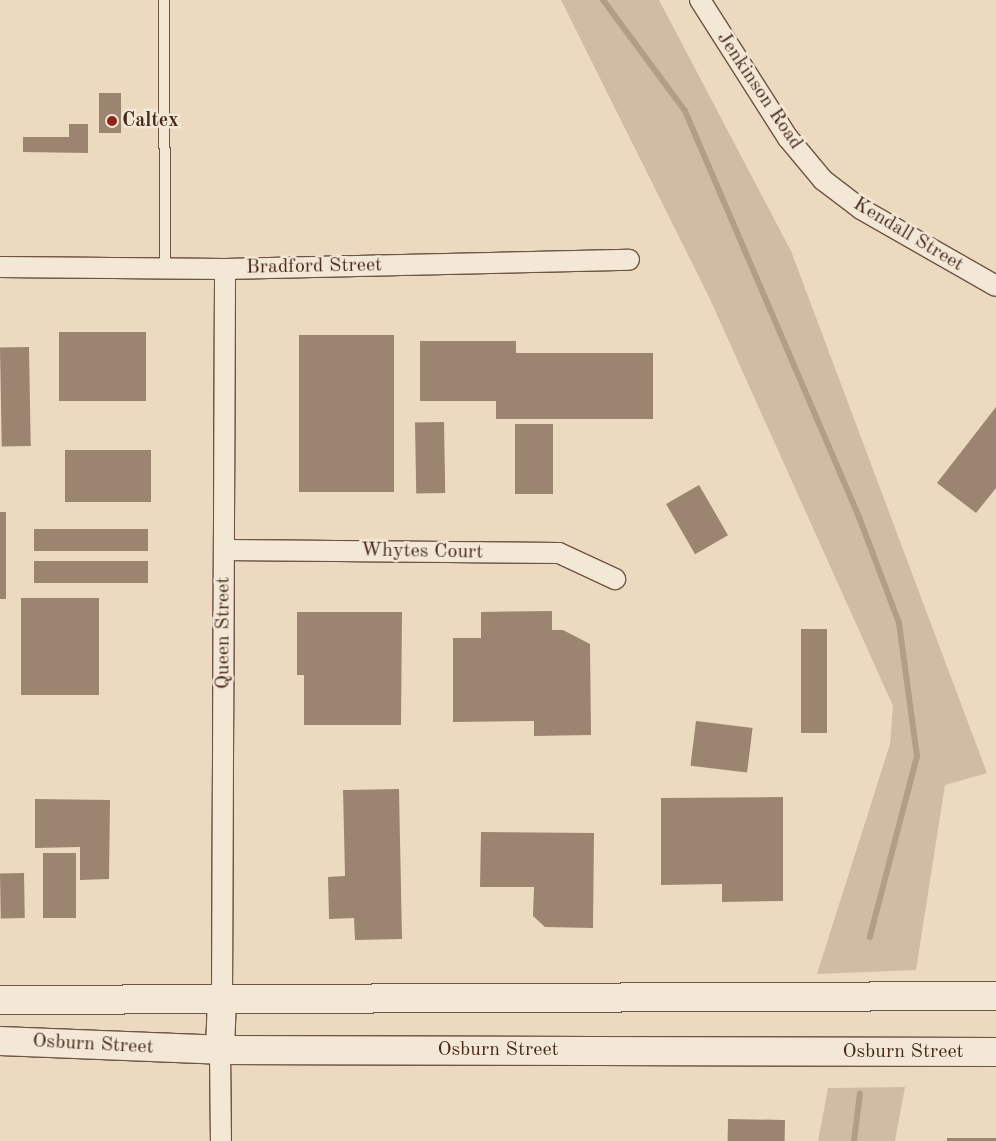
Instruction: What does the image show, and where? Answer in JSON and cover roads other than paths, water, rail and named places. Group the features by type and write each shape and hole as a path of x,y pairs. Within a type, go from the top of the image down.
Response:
{"street":[{"name":"Jenkinson Road","path":"700,0 788,138 823,180"},
{"name":"Kendall Street","path":"823,180 862,210 996,286"},
{"name":"Bradford Street","path":"0,267 225,269 629,260"},
{"name":"Queen Street","path":"222,998 225,269"},
{"name":"Whytes Court","path":"224,550 559,554 614,579"},
{"path":"0,1000 996,996"},
{"path":"221,1141 220,1050 222,998"},
{"name":"Osburn Street","path":"0,1041 220,1050 996,1052"}],"lane":[{"path":"164,0 164,268"}],"waterway":[{"path":"603,0 685,111 859,517 899,623 917,756 870,937"},
{"path":"854,1141 860,1093"}],"place":[{"name":"Caltex","path":"112,121"}]}
